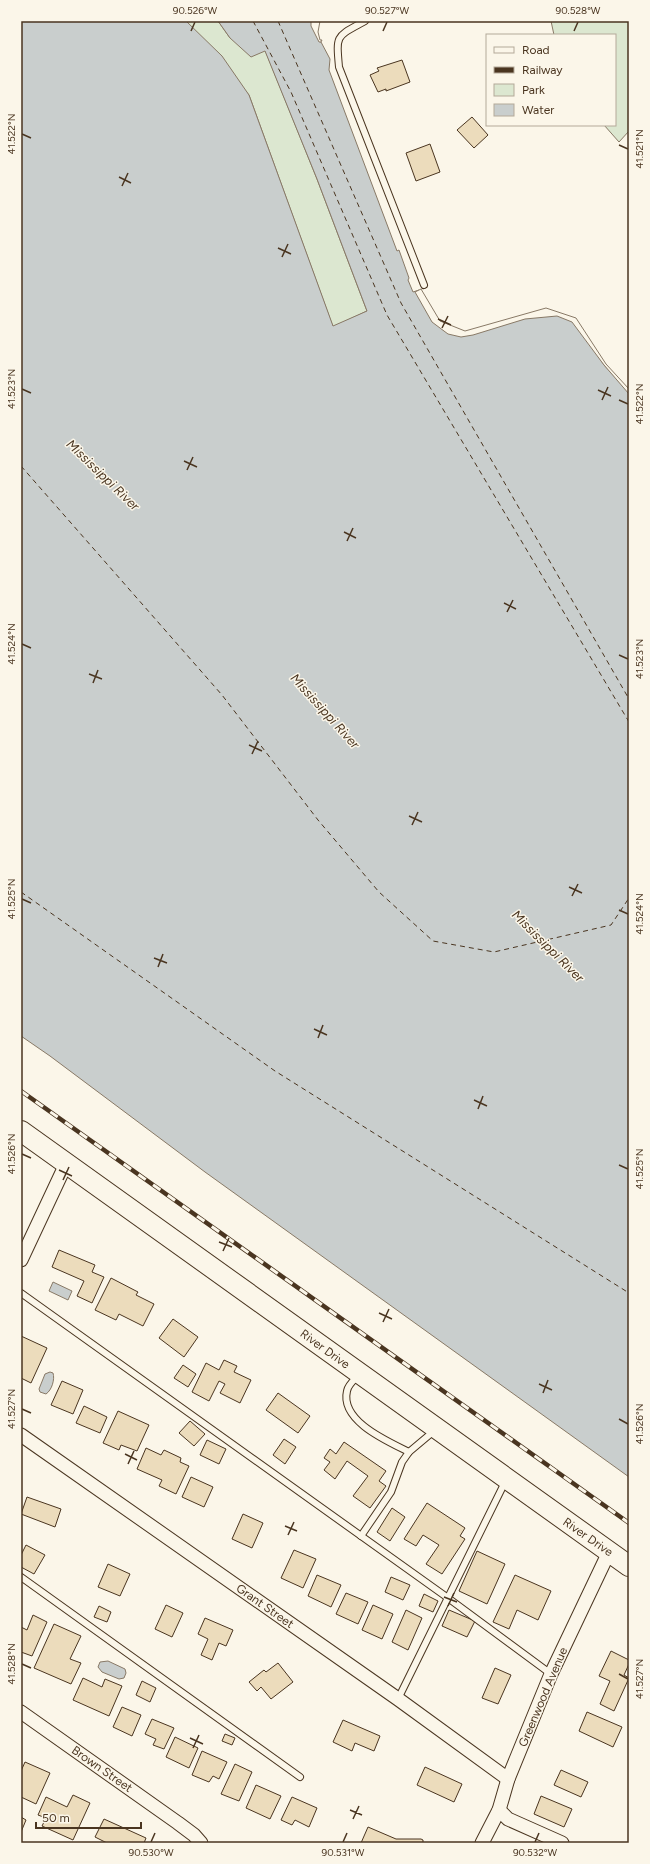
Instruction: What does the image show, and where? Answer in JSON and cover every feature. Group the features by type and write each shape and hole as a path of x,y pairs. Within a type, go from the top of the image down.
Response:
{"main road":[{"name":"River Drive","path":"21,1131 629,1566"}],"street":[{"path":"21,1260 66,1164"},
{"name":"Grant Street","path":"21,1435 398,1699 508,1779"},
{"name":"Greenwood Avenue","path":"482,1843 499,1810 508,1779 551,1674 609,1552"},
{"name":"Brown Street","path":"21,1712 178,1823 194,1835 201,1843"},
{"path":"499,1810 508,1819 562,1843"}],"lane":[{"path":"366,21 341,34 337,43 339,67 424,285"},
{"path":"21,1293 362,1536 551,1674"},
{"path":"359,1373 347,1389 346,1401 351,1414 372,1432 409,1452"},
{"path":"362,1536 391,1492 402,1462 409,1452 437,1429"},
{"path":"398,1699 507,1479"},
{"path":"21,1578 300,1777"}],"green space":[{"path":"186,21 218,21 230,38 265,50 317,179 367,311 333,327 249,95"},
{"path":"551,21 629,21 629,131 619,142 605,126 616,126 616,34 554,34"}],"water":[{"name":"Mississippi River","path":"21,21 186,21 222,56 249,95 333,326 367,311 317,179 265,51 251,57 230,38 218,21 318,21 316,32 319,41 330,59 329,70 397,251 399,250 413,292 419,290 439,323 465,333 546,310 575,320 604,365 629,392 629,1477 205,1172 21,1036"},
{"path":"53,1282 72,1291 68,1300 49,1291"},
{"path":"50,1372 54,1375 51,1387 46,1394 40,1392 39,1389 45,1374"},
{"path":"108,1661 125,1669 126,1673 124,1678 119,1679 102,1672 98,1667 100,1662"}],"pier":[{"path":"311,21 320,21 318,32 320,40 322,40 321,42 319,42 311,26"},
{"path":"421,289 440,321 465,331 546,308 576,318 606,364 629,389 629,394 604,365 572,322 557,316 525,319 473,335 461,337 448,334 432,322 415,292"}],"building":[{"path":"402,60 410,82 386,91 386,89 378,92 370,75 379,71 377,68"},
{"path":"472,117 488,135 474,148 457,130"},
{"path":"430,144 440,172 416,181 406,153"},
{"path":"59,1250 95,1265 92,1272 104,1277 92,1303 77,1296 84,1281 52,1267"},
{"path":"111,1278 138,1292 136,1295 154,1304 143,1326 119,1314 116,1320 95,1310"},
{"path":"173,1319 198,1337 184,1357 159,1338"},
{"path":"21,1336 47,1348 31,1383 21,1378"},
{"path":"224,1360 237,1366 234,1372 251,1380 240,1403 220,1393 225,1384 219,1381 209,1401 192,1392 206,1363 219,1370"},
{"path":"183,1365 196,1374 188,1387 174,1378"},
{"path":"62,1381 83,1390 73,1414 51,1405"},
{"path":"278,1393 310,1416 298,1433 266,1410"},
{"path":"84,1406 107,1417 100,1433 76,1423"},
{"path":"118,1411 149,1425 137,1451 121,1445 119,1450 103,1443"},
{"path":"190,1421 205,1434 194,1446 179,1433"},
{"path":"284,1439 296,1447 285,1464 273,1455"},
{"path":"207,1440 226,1449 219,1464 200,1455"},
{"path":"344,1442 386,1471 379,1481 386,1486 370,1508 353,1496 368,1476 347,1461 335,1479 324,1470 330,1462 324,1458 330,1449 336,1454"},
{"path":"146,1448 161,1455 164,1450 181,1458 180,1462 189,1466 176,1494 159,1486 162,1480 137,1469"},
{"path":"191,1477 213,1487 204,1507 182,1497"},
{"path":"27,1497 61,1509 55,1527 21,1514"},
{"path":"427,1503 465,1528 460,1536 465,1539 442,1574 426,1564 439,1545 423,1535 416,1546 404,1539"},
{"path":"392,1508 405,1517 390,1541 377,1532"},
{"path":"243,1514 263,1523 252,1548 232,1539"},
{"path":"26,1545 45,1555 34,1574 21,1567 21,1555"},
{"path":"294,1550 316,1559 303,1588 281,1578"},
{"path":"477,1551 505,1564 487,1604 459,1591"},
{"path":"108,1564 130,1574 120,1596 98,1587"},
{"path":"317,1575 341,1585 331,1607 308,1596"},
{"path":"515,1575 551,1591 538,1620 517,1610 509,1629 493,1622"},
{"path":"391,1577 410,1585 403,1600 385,1592"},
{"path":"346,1593 368,1602 358,1624 336,1614"},
{"path":"424,1594 438,1601 433,1612 419,1606"},
{"path":"166,1605 183,1613 172,1637 155,1629"},
{"path":"373,1605 393,1614 382,1639 362,1630"},
{"path":"99,1606 111,1612 107,1622 94,1617"},
{"path":"406,1610 422,1618 408,1650 392,1642"},
{"path":"449,1610 475,1621 467,1637 442,1626"},
{"path":"33,1615 47,1622 32,1656 21,1652 21,1627 27,1630"},
{"path":"205,1618 233,1630 226,1646 219,1643 212,1660 201,1655 208,1639 198,1634"},
{"path":"54,1624 81,1636 70,1659 81,1663 71,1684 34,1668"},
{"path":"611,1651 629,1660 629,1664 624,1675 629,1678 614,1711 600,1704 610,1681 599,1676"},
{"path":"278,1663 293,1682 271,1699 261,1687 257,1691 249,1682 264,1670 266,1672"},
{"path":"495,1668 511,1675 498,1704 482,1698"},
{"path":"83,1678 102,1687 105,1679 122,1686 109,1716 73,1700"},
{"path":"142,1681 156,1688 150,1702 136,1695"},
{"path":"122,1707 141,1715 132,1736 113,1727"},
{"path":"587,1712 622,1727 613,1747 579,1731"},
{"path":"152,1719 174,1728 164,1749 153,1745 156,1739 145,1734"},
{"path":"343,1720 380,1736 374,1751 355,1743 352,1751 333,1742"},
{"path":"225,1734 235,1738 232,1745 222,1741"},
{"path":"175,1737 198,1748 189,1768 166,1757"},
{"path":"202,1751 227,1762 219,1779 213,1776 209,1782 192,1775"},
{"path":"25,1762 50,1773 36,1804 21,1797 21,1771"},
{"path":"235,1764 252,1772 239,1801 221,1794"},
{"path":"425,1767 462,1784 454,1802 417,1785"},
{"path":"561,1770 588,1782 581,1797 554,1785"},
{"path":"256,1785 281,1796 270,1819 246,1808"},
{"path":"73,1795 90,1803 73,1840 42,1826 46,1818 38,1815 46,1797 67,1807"},
{"path":"541,1796 572,1809 564,1827 534,1814"},
{"path":"292,1797 317,1808 309,1827 295,1820 292,1825 281,1820"},
{"path":"21,1817 26,1820 21,1832"},
{"path":"104,1819 146,1838 144,1843 107,1843 95,1837"},
{"path":"368,1827 396,1839 421,1839 423,1840 423,1843 361,1843"}],"ferry route":[{"path":"253,21 291,92 387,315 629,722"},
{"path":"278,21 401,303 629,699"},
{"path":"21,466 222,695 318,820 379,892 433,941 494,952 611,925 629,898"},
{"path":"21,892 275,1071 629,1293"}],"railway":[{"path":"21,1091 629,1523"}]}
